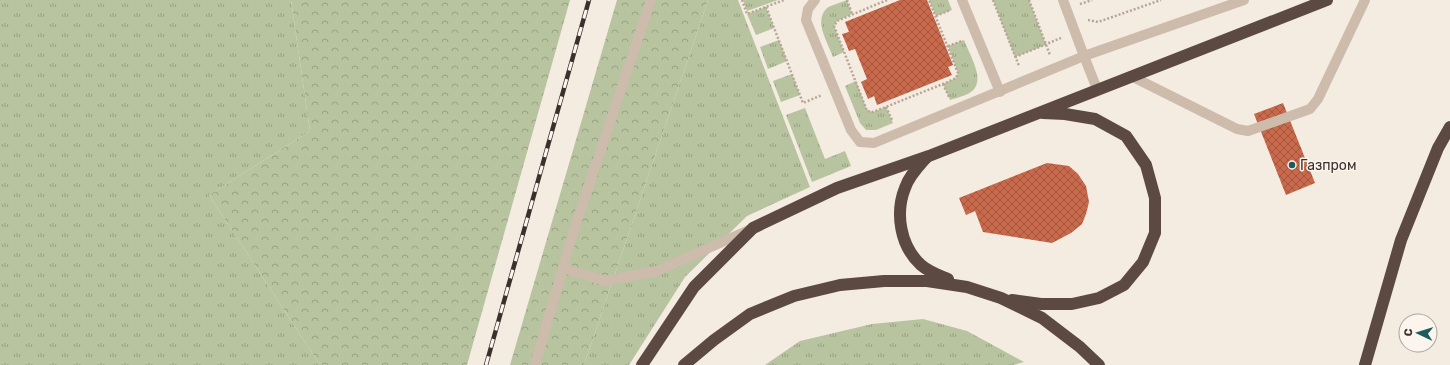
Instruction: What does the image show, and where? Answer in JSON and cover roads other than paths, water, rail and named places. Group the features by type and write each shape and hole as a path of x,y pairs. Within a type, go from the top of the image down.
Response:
{"highway":[{"path":"642,365 694,286 753,228 838,188 928,156 1037,112 1327,0"},
{"path":"1001,298 1041,304 1072,304 1099,298 1124,285 1144,262 1155,233 1155,198 1146,165 1126,136 1095,120 1065,114 1037,112"},
{"path":"1365,365 1402,240 1438,148 1450,127"},
{"path":"928,156 914,171 904,188 899,212 902,235 910,251 920,264 933,273 967,287 1001,298 1042,318 1080,347 1099,365"},
{"path":"684,365 714,340 750,314 794,296 840,285 884,280 926,281 967,287"}],"lane":[{"path":"535,365 574,233 651,0"},
{"path":"815,0 808,9 806,20 851,130 860,142 874,143 1084,56 1244,0"},
{"path":"962,0 1000,92"},
{"path":"1063,0 1097,89"},
{"path":"1131,76 1237,129 1248,131 1310,109 1318,99 1365,0"},
{"path":"563,268 605,281 657,271 753,228"}],"railway":[{"path":"486,365 589,0"}],"place":[{"name":"Газпром","path":"1292,165"}]}
